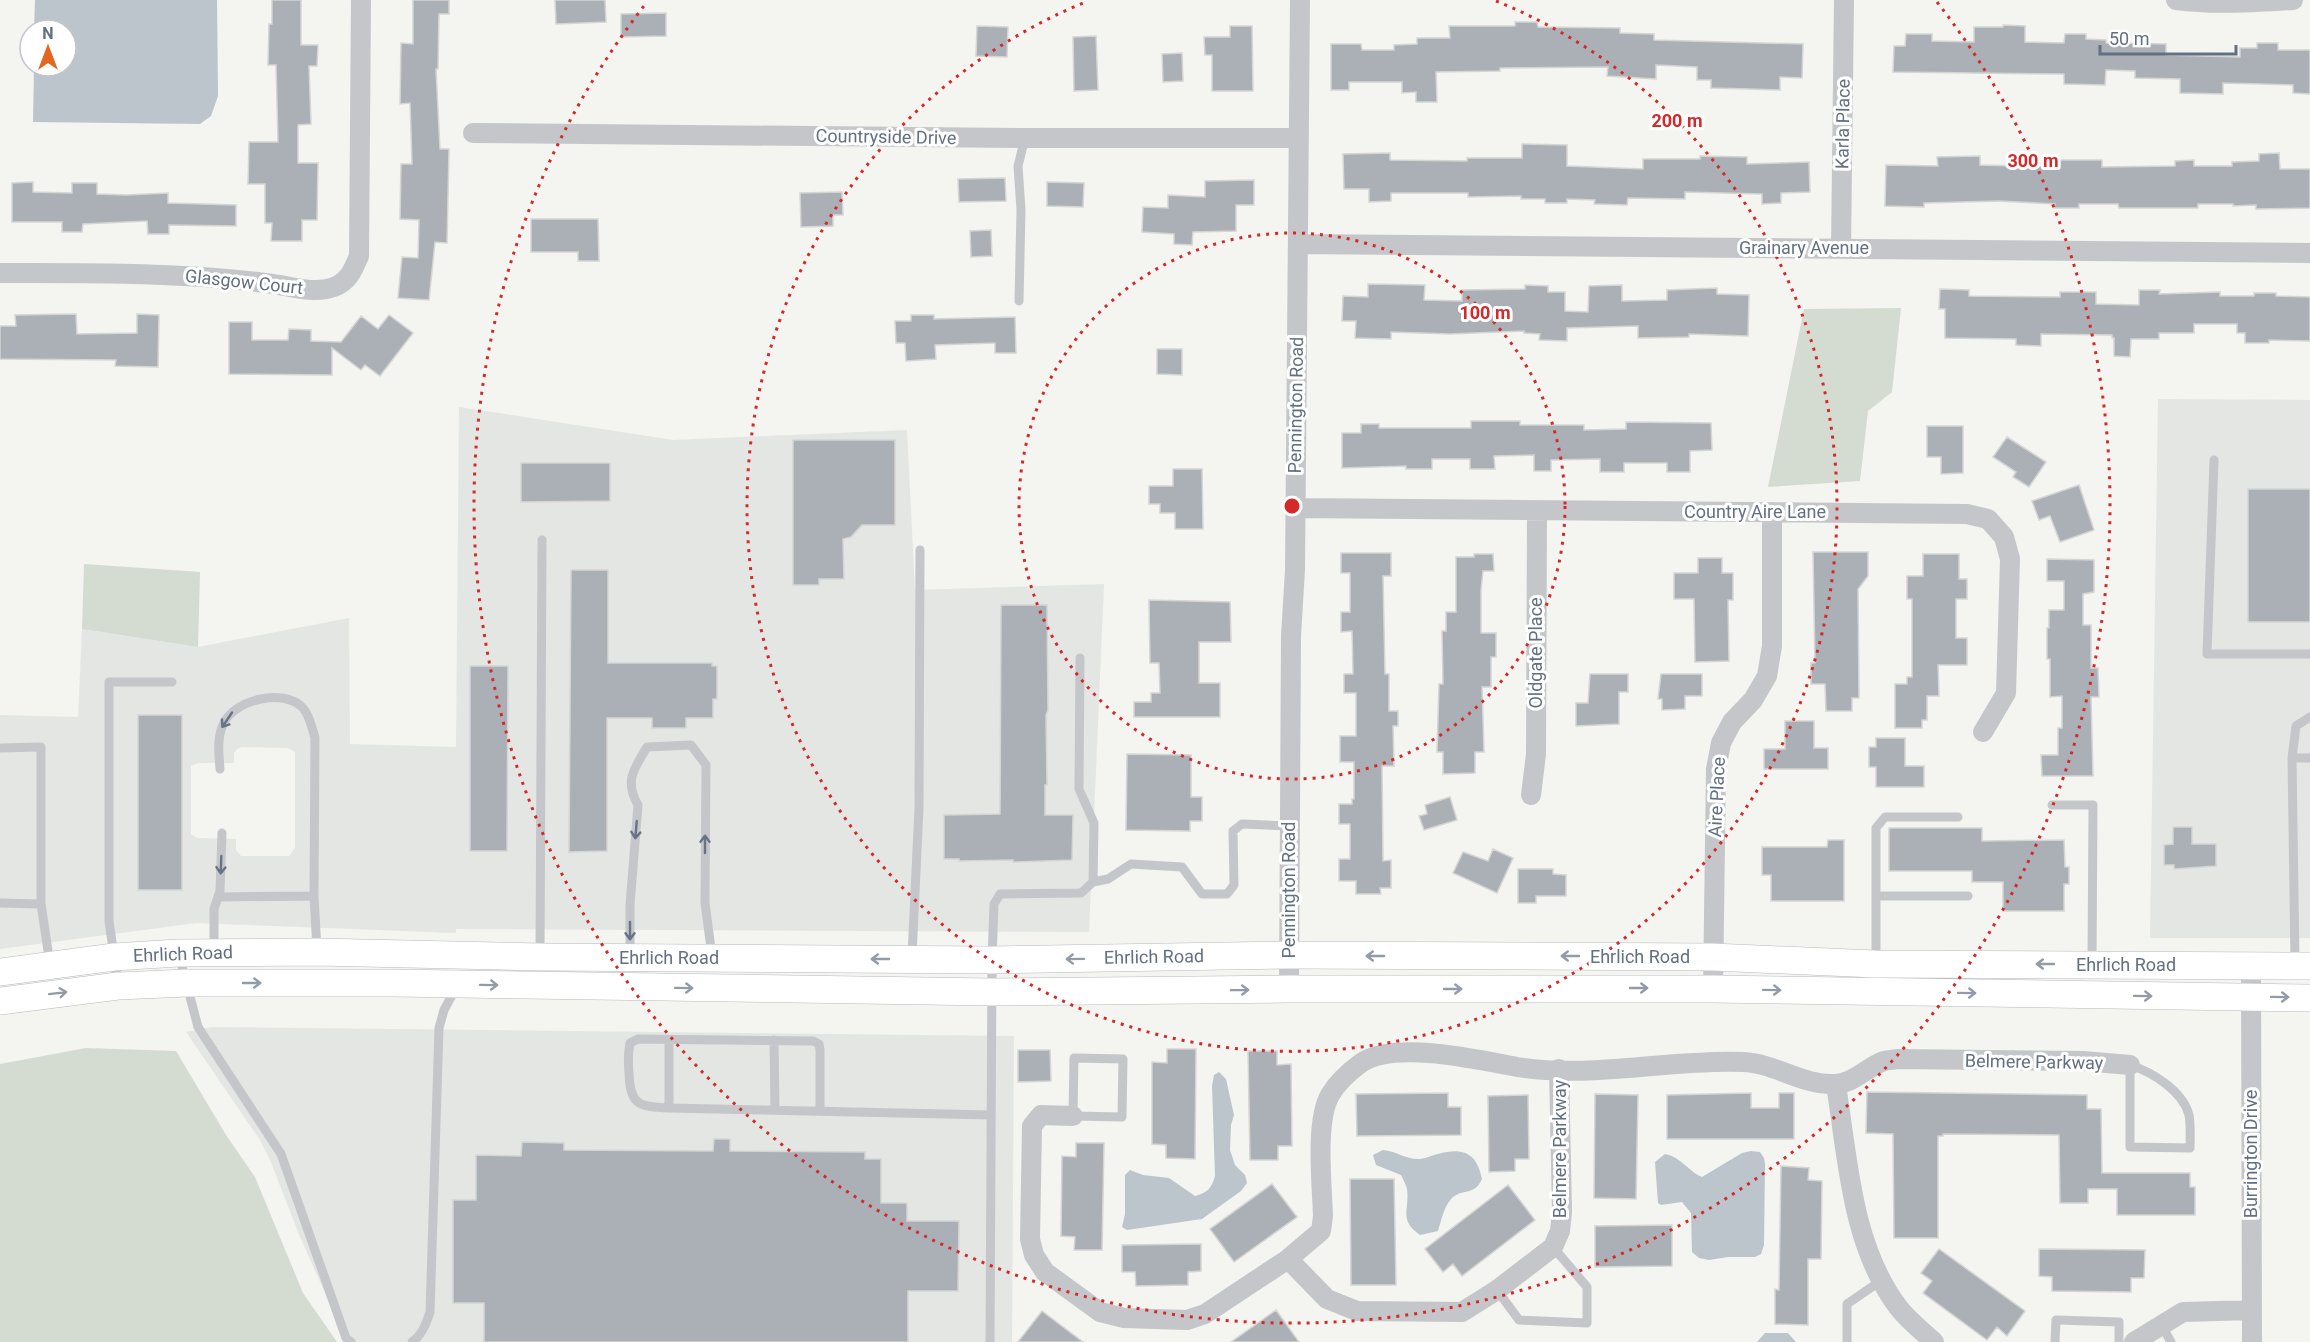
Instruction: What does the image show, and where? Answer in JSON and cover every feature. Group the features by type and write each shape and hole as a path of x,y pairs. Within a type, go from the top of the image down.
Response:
{"main road":[{"name":"Ehrlich Road","path":"0,972 114,957 214,952 992,960 1289,955 1713,957 1875,964 2303,966"},
{"name":"Ehrlich Road","path":"0,1001 118,986 187,983 459,984 992,992 1713,989 2310,998"}],"street":[{"name":"Glasgow Court","path":"0,273 141,273 214,276 308,290 333,287 350,277 359,256 361,0"},
{"name":"Pennington Road","path":"1289,989 1289,826 1300,0"},
{"name":"Karla Place","path":"1841,248 1844,0"},
{"path":"2176,0 2233,3 2293,0"},
{"name":"Countryside Drive","path":"473,133 1299,138"},
{"name":"Grainary Avenue","path":"1298,244 2310,253"},
{"name":"Country Aire Lane","path":"1295,508 1537,512 1967,514 1988,519 2004,537 2010,560 2006,693 1983,732"},
{"name":"Oldgate Place","path":"1531,795 1536,754 1537,512"},
{"name":"Aire Place","path":"1713,989 1716,769 1721,742 1732,722 1753,700 1767,676 1772,646 1772,512"},
{"name":"Burrington Drive","path":"2251,965 2252,1342"},
{"name":"Belmere Parkway","path":"1073,1116 1041,1115 1032,1126 1030,1239 1034,1255 1045,1272 1100,1312 1124,1318 1187,1320 1205,1314 1288,1259 1321,1231 1323,1216 1321,1122 1329,1095 1348,1074 1364,1061 1390,1054 1439,1053 1521,1067 1559,1070 1596,1070 1686,1062 1746,1062 1778,1068 1811,1082 1836,1084 1857,1077 1884,1061 1897,1059 2083,1061 2130,1065"},
{"name":"Belmere Parkway","path":"1553,1247 1560,1231 1562,1212 1559,1070"},
{"path":"1836,1084 1856,1212 1865,1244 1898,1308 1934,1342"},
{"path":"1288,1259 1326,1299 1357,1311 1462,1312 1497,1290 1553,1247"},
{"path":"2134,1342 2166,1334 2183,1312 2252,1310"}],"lane":[{"path":"1019,301 1021,210 1018,166 1025,138"},
{"path":"2214,460 2207,654 2310,654"},
{"path":"540,957 542,540"},
{"path":"912,958 919,808 920,550"},
{"path":"1080,658 1080,789 1094,823 1093,882"},
{"path":"118,986 109,921 109,682 172,682"},
{"path":"220,769 219,739 222,725 238,706 250,701 269,698 286,699 302,706 315,738 314,896 317,952"},
{"path":"2303,966 2292,758 2296,726 2310,717"},
{"path":"630,958 630,905 638,805 631,793 632,773 646,747 691,745 706,765 705,903 712,958"},
{"path":"0,748 41,747 41,904 50,965"},
{"path":"2292,758 2310,758"},
{"path":"2052,805 2093,805 2092,965"},
{"path":"1875,964 1876,828 1879,822 1885,817 1958,817"},
{"path":"990,1342 994,904 1000,894 1081,893 1093,882 1108,879 1131,864 1182,867 1202,894 1227,894 1234,885 1233,831 1242,824 1289,826"},
{"path":"214,952 214,909 220,891 222,833"},
{"path":"218,897 314,896"},
{"path":"1876,896 1968,896"},
{"path":"0,903 41,904"},
{"path":"178,953 198,1027 281,1154 346,1338 351,1342"},
{"path":"412,1342 418,1338 430,1312 439,1028 444,1010 459,984"},
{"path":"820,1111 819,1044 813,1041 634,1040 629,1047 629,1087 635,1100 649,1107 669,1107 775,1110 991,1115"},
{"path":"669,1040 669,1107"},
{"path":"774,1040 775,1110"},
{"name":"Belmere Parkway","path":"1074,1058 1124,1059 1122,1117 1073,1116 1074,1058"},
{"path":"2130,1065 2158,1078 2178,1097 2189,1114 2190,1148 2130,1147 2130,1065"},
{"path":"1497,1290 1519,1320 1587,1323 1587,1287 1553,1247"},
{"path":"1848,1342 1847,1304 1882,1280"},
{"path":"2055,1342 2056,1320 2119,1322 2119,1342"}],"shaded area":[{"path":"35,0 217,0 218,96 211,116 200,124 33,122 34,78 78,78 78,18 34,18"},
{"path":"1901,308 1892,392 1868,411 1860,481 1768,487 1804,309"},
{"path":"2158,399 2310,400 2310,938 2150,938"},
{"path":"459,407 673,440 907,430 915,590 1104,584 1089,932 456,929 456,933 196,923 0,949 0,715 78,717 82,629 198,647 349,618 350,744 456,747","holes":["242,747 288,748 295,752 295,848 289,856 241,856 236,850 236,839 197,838 191,834 191,766 198,763 234,763 234,753"]},
{"path":"84,564 200,572 198,647 82,629"},
{"path":"211,1027 1014,1036 1012,1342 347,1342 260,1140 186,1032"},
{"path":"86,1048 176,1051 226,1135 255,1177 303,1293 337,1342 0,1342 0,1064"},
{"path":"1219,1072 1226,1079 1234,1115 1231,1125 1230,1150 1235,1165 1245,1175 1247,1183 1241,1191 1202,1219 1127,1230 1122,1227 1125,1214 1125,1175 1130,1170 1143,1175 1169,1178 1195,1196 1206,1192 1211,1187 1215,1176 1212,1086 1214,1075"},
{"path":"1383,1150 1415,1159 1447,1152 1462,1152 1468,1154 1477,1163 1482,1179 1479,1185 1472,1190 1455,1195 1451,1199 1438,1231 1420,1235 1413,1230 1407,1219 1408,1196 1401,1175 1376,1165 1373,1155"},
{"path":"1760,1152 1765,1164 1764,1245 1761,1254 1755,1257 1709,1260 1699,1258 1692,1252 1691,1213 1682,1202 1661,1205 1658,1203 1655,1162 1665,1154 1680,1161 1702,1177 1742,1153"},
{"path":"1765,1333 1788,1333 1796,1342 1757,1342"}],"building":[{"path":"272,0 301,0 301,45 318,45 317,66 309,66 311,124 298,125 298,163 318,163 317,220 302,220 302,241 271,241 272,223 265,223 265,184 248,184 249,142 278,142 276,65 268,65"},
{"path":"413,0 449,0 449,14 439,14 438,69 436,69 440,149 449,149 447,243 435,242 429,300 398,298 402,257 418,258 419,220 400,219 401,164 412,164 410,103 400,104 401,43 413,44"},
{"path":"555,0 605,0 606,22 556,24"},
{"path":"666,13 666,36 621,37 621,14"},
{"path":"1515,22 1537,22 1538,27 1620,28 1620,33 1654,34 1654,40 1803,44 1802,78 1780,77 1780,90 1711,88 1711,80 1697,80 1697,67 1656,65 1656,79 1607,76 1608,67 1500,68 1500,71 1436,72 1437,102 1416,102 1416,92 1402,93 1402,82 1349,82 1349,90 1331,90 1331,44 1361,44 1362,50 1394,50 1394,45 1417,44 1417,38 1450,38 1449,26 1515,26"},
{"path":"2003,25 2025,26 2025,42 2064,43 2065,34 2086,34 2086,39 2106,40 2106,43 2166,44 2166,55 2240,57 2240,48 2257,48 2257,43 2278,43 2278,50 2310,50 2310,94 2293,93 2293,85 2223,83 2223,94 2180,93 2180,79 2135,78 2135,71 2106,70 2105,85 2064,84 2064,74 1893,72 1894,46 1905,46 1906,34 1932,34 1932,41 1974,42 1974,27 2003,27"},
{"path":"977,26 1008,27 1007,57 976,56"},
{"path":"1230,26 1252,26 1253,91 1212,91 1212,55 1205,55 1204,37 1230,37"},
{"path":"1096,36 1098,90 1074,91 1073,37"},
{"path":"1182,53 1183,81 1163,82 1162,54"},
{"path":"1522,144 1567,145 1567,166 1643,169 1643,159 1700,159 1700,156 1747,157 1747,164 1809,162 1810,192 1781,193 1781,203 1762,204 1762,194 1685,192 1685,199 1628,198 1627,205 1594,204 1595,200 1567,199 1567,203 1545,203 1545,199 1521,199 1521,196 1468,197 1468,193 1391,193 1391,201 1369,202 1369,189 1344,189 1343,154 1390,153 1390,160 1467,161 1467,158 1522,158"},
{"path":"2279,153 2280,169 2310,169 2310,208 2256,209 2256,205 2198,204 2198,208 2119,208 2118,204 2079,204 2079,208 2054,208 2055,204 1999,201 1924,203 1924,207 1885,206 1886,165 1938,166 1937,157 1980,156 1980,165 2055,167 2055,160 2102,160 2102,167 2175,166 2175,161 2194,160 2194,166 2232,166 2232,162 2259,161 2259,154"},
{"path":"1005,178 1006,201 959,202 958,179"},
{"path":"1254,180 1254,205 1236,205 1236,231 1193,232 1192,245 1174,244 1174,234 1142,232 1143,207 1168,208 1168,195 1205,197 1205,181"},
{"path":"33,182 33,192 72,193 72,183 97,183 97,194 168,193 168,203 236,205 236,226 169,225 169,234 148,234 147,221 83,224 82,232 62,232 62,222 12,222 12,183"},
{"path":"1047,182 1084,183 1083,207 1047,206"},
{"path":"842,192 843,215 833,215 833,226 801,227 800,193"},
{"path":"531,219 598,219 599,261 578,261 578,252 531,252"},
{"path":"991,230 992,256 971,257 970,231"},
{"path":"1368,284 1425,285 1424,300 1462,301 1462,290 1525,289 1525,285 1548,286 1548,292 1565,292 1565,311 1588,312 1589,286 1622,285 1622,301 1667,300 1667,290 1717,288 1717,294 1749,295 1748,336 1689,334 1689,337 1638,338 1638,326 1567,328 1567,341 1539,340 1540,334 1524,333 1524,331 1450,334 1391,332 1391,339 1355,338 1356,321 1342,321 1343,296 1368,297"},
{"path":"1940,289 1969,290 1969,296 2060,297 2060,292 2096,292 2096,304 2139,305 2139,290 2160,290 2159,294 2220,292 2220,296 2254,296 2254,293 2276,293 2276,296 2310,297 2310,341 2269,340 2269,343 2245,343 2245,333 2237,333 2237,324 2194,324 2194,333 2159,333 2159,339 2131,339 2130,357 2114,356 2112,335 2041,334 2041,346 2016,345 2016,339 1945,338 1945,309 1939,309"},
{"path":"76,314 77,334 137,333 137,314 159,315 158,367 115,366 116,360 0,359 0,326 16,326 15,315"},
{"path":"389,315 413,333 380,376 365,365 361,370 332,348 332,375 229,374 229,322 252,322 252,340 288,340 289,329 311,330 311,341 341,342 361,316 378,329"},
{"path":"911,315 934,315 934,319 1015,317 1016,353 995,353 995,343 935,345 936,359 906,361 905,343 896,343 895,321 911,321"},
{"path":"1157,349 1182,349 1182,375 1157,374"},
{"path":"1471,421 1520,421 1520,425 1584,425 1584,430 1626,429 1626,422 1711,423 1712,450 1690,451 1690,472 1667,472 1667,463 1624,463 1624,472 1600,472 1600,459 1551,460 1551,471 1534,471 1534,455 1494,456 1495,469 1470,469 1470,459 1432,459 1432,469 1406,469 1406,466 1342,468 1342,433 1361,433 1361,424 1379,424 1379,428 1471,428"},
{"path":"1927,426 1963,426 1963,473 1941,474 1941,457 1927,457"},
{"path":"2007,437 2046,462 2029,487 2013,477 2016,472 1993,457"},
{"path":"793,440 895,440 895,525 862,525 851,537 843,539 844,579 819,579 819,585 793,585"},
{"path":"521,463 610,463 610,501 521,502"},
{"path":"1173,469 1202,469 1203,529 1175,529 1175,513 1160,513 1160,504 1149,504 1149,486 1173,486"},
{"path":"2079,485 2094,530 2060,542 2050,516 2039,520 2032,501"},
{"path":"2248,489 2310,489 2310,622 2248,622"},
{"path":"1813,552 1868,552 1868,576 1858,589 1859,698 1852,698 1852,711 1826,711 1825,684 1811,684 1811,663 1815,663"},
{"path":"1341,553 1391,553 1391,576 1383,576 1385,674 1389,674 1389,711 1398,711 1398,726 1393,726 1394,766 1382,766 1383,861 1391,860 1391,888 1380,888 1381,894 1356,894 1356,881 1339,881 1339,859 1350,859 1350,824 1339,824 1339,804 1352,804 1352,799 1354,799 1354,762 1340,762 1340,736 1356,736 1356,693 1344,693 1344,674 1353,674 1352,631 1341,632 1341,612 1350,612 1350,573 1341,573"},
{"path":"1474,554 1493,554 1494,571 1483,571 1481,590 1481,633 1496,633 1496,657 1491,657 1491,687 1482,687 1484,752 1475,752 1475,773 1443,774 1443,752 1437,752 1439,684 1443,684 1442,631 1446,631 1446,612 1456,612 1456,557 1474,557"},
{"path":"1923,554 1959,554 1959,579 1967,579 1967,599 1956,599 1956,638 1967,638 1967,665 1938,665 1939,696 1927,696 1927,720 1922,720 1922,728 1895,728 1895,684 1907,684 1907,677 1912,677 1912,599 1907,599 1907,576 1923,576"},
{"path":"1698,558 1722,558 1722,573 1733,573 1733,600 1728,600 1729,661 1695,662 1694,599 1674,599 1674,573 1698,573"},
{"path":"2047,559 2094,560 2094,592 2083,594 2083,625 2091,625 2091,668 2098,668 2099,697 2091,697 2093,776 2042,776 2041,755 2058,755 2058,728 2062,728 2062,696 2050,697 2047,628 2049,628 2049,610 2064,610 2064,581 2047,581"},
{"path":"571,570 608,570 608,663 712,663 712,666 717,666 717,699 713,699 713,718 686,718 686,728 652,728 652,718 607,718 607,851 569,852"},
{"path":"1149,600 1230,602 1231,642 1199,642 1199,683 1220,683 1220,717 1134,717 1134,702 1151,702 1151,693 1160,693 1159,663 1150,663"},
{"path":"1001,605 1047,605 1048,710 1046,715 1045,815 1073,815 1072,860 1013,862 1013,860 944,859 944,815 1000,814"},
{"path":"470,666 508,666 507,851 470,851"},
{"path":"1590,674 1628,674 1628,692 1619,692 1619,724 1576,726 1576,703 1588,703"},
{"path":"1661,674 1702,674 1702,696 1685,696 1685,709 1662,710 1662,699 1658,699"},
{"path":"138,715 182,715 182,890 138,890"},
{"path":"1785,721 1814,721 1814,748 1828,748 1828,769 1764,769 1764,749 1785,749"},
{"path":"1876,738 1905,738 1905,766 1924,766 1924,787 1876,787 1876,767 1869,767 1869,747 1876,747"},
{"path":"1127,754 1191,755 1191,797 1202,797 1202,821 1190,821 1190,831 1126,830"},
{"path":"1450,797 1457,820 1424,830 1419,816 1427,814 1425,805"},
{"path":"2173,827 2192,827 2192,844 2216,844 2216,866 2174,869 2174,865 2164,865 2164,845 2173,844"},
{"path":"1889,828 1982,828 1982,841 2064,840 2065,867 2069,867 2069,884 2064,884 2064,911 2003,911 2003,882 1972,882 1972,871 1889,871"},
{"path":"1828,840 1844,840 1844,901 1771,901 1771,875 1762,875 1762,847 1827,847"},
{"path":"1493,849 1513,858 1497,893 1453,873 1463,852 1488,861"},
{"path":"1518,869 1553,869 1553,874 1566,875 1566,896 1536,896 1536,903 1518,903"},
{"path":"1167,1049 1196,1049 1195,1159 1166,1158 1166,1145 1152,1144 1152,1062 1167,1063"},
{"path":"1018,1050 1050,1050 1051,1081 1018,1082"},
{"path":"1248,1051 1277,1051 1277,1065 1291,1064 1292,1146 1278,1146 1278,1160 1250,1160"},
{"path":"1867,1092 2087,1095 2087,1109 2101,1109 2102,1173 2190,1173 2190,1187 2195,1187 2195,1215 2117,1215 2117,1189 2088,1189 2088,1203 2060,1203 2059,1135 1943,1134 1943,1136 1938,1136 1938,1238 1894,1238 1893,1134 1866,1133"},
{"path":"1448,1093 1448,1107 1461,1107 1461,1135 1357,1136 1356,1094"},
{"path":"1751,1093 1751,1108 1779,1108 1779,1093 1794,1093 1794,1139 1667,1139 1667,1095"},
{"path":"1595,1094 1638,1095 1636,1199 1594,1198"},
{"path":"1528,1095 1529,1159 1515,1159 1515,1171 1489,1172 1488,1096"},
{"path":"714,1139 730,1139 730,1151 865,1152 865,1159 881,1159 881,1203 907,1203 907,1221 959,1221 958,1291 908,1291 908,1342 484,1342 484,1303 453,1303 453,1200 476,1200 476,1155 521,1156 522,1142 564,1143 564,1150 713,1151"},
{"path":"1076,1143 1104,1143 1102,1250 1074,1250 1075,1237 1061,1236 1062,1156 1076,1157"},
{"path":"1781,1166 1809,1168 1808,1180 1822,1181 1821,1259 1808,1259 1808,1325 1775,1324 1775,1289 1779,1290"},
{"path":"1350,1179 1394,1179 1396,1285 1351,1285"},
{"path":"1272,1184 1297,1217 1234,1262 1210,1229"},
{"path":"1508,1185 1535,1220 1462,1276 1453,1264 1443,1272 1425,1249"},
{"path":"1672,1225 1672,1266 1595,1267 1595,1226"},
{"path":"1201,1244 1201,1271 1188,1272 1188,1285 1136,1286 1135,1272 1122,1272 1122,1245"},
{"path":"1939,1249 2025,1311 2007,1336 1997,1327 1987,1340 1923,1293 1932,1281 1921,1273"},
{"path":"2039,1249 2145,1250 2144,1278 2131,1278 2131,1292 2052,1291 2052,1277 2039,1276"},
{"path":"1276,1310 1299,1342 1231,1342"},
{"path":"1042,1311 1083,1342 1018,1342"}]}
